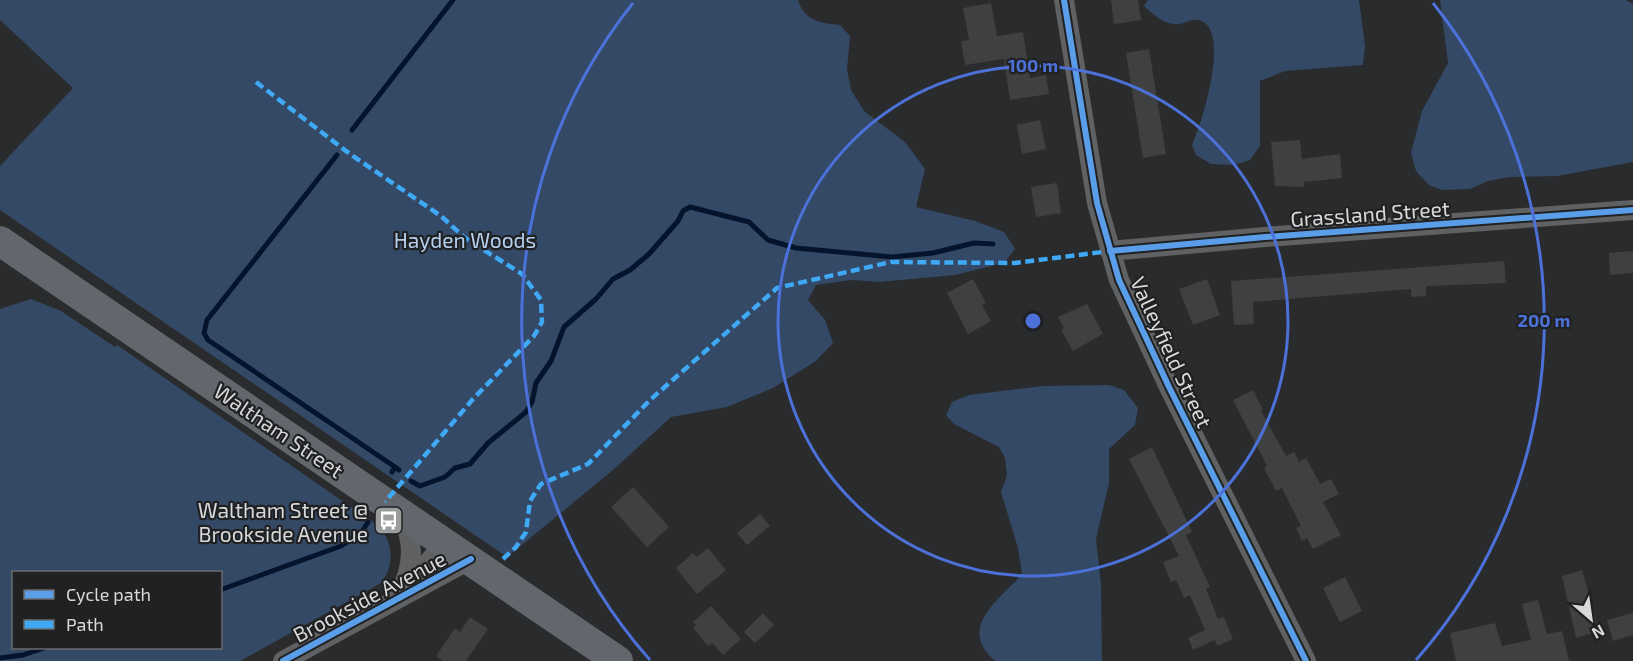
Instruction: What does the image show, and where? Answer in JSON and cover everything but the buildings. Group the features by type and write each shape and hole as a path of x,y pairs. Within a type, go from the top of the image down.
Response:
{"main road":[{"name":"Waltham Street","path":"0,241 618,661"}],"street":[{"name":"Valleyfield Street","path":"1064,0 1097,203 1119,280 1164,376 1306,661"},
{"name":"Grassland Street","path":"1110,251 1265,237 1633,210"},
{"path":"391,601 407,577 411,555 408,531 398,510"},
{"name":"Brookside Avenue","path":"391,601 446,542"},
{"name":"Brookside Avenue","path":"283,661 471,559"}],"green space":[{"name":"Hayden Woods","path":"0,0 798,0 809,17 820,22 840,25 850,36 847,69 851,90 864,111 905,142 925,169 916,207 975,221 1004,232 1015,249 1004,263 955,275 879,282 852,280 816,285 808,300 825,320 833,343 816,361 773,388 727,407 671,417 613,470 507,557 0,210 0,166 73,88 0,20"},
{"path":"1148,0 1359,0 1365,46 1363,65 1285,71 1260,81 1260,146 1250,160 1234,165 1211,164 1196,155 1192,145 1202,118 1212,78 1213,39 1208,26 1198,20 1180,24 1165,22 1144,6"},
{"path":"1440,0 1626,0 1633,4 1633,162 1557,176 1509,177 1488,181 1470,189 1442,190 1429,185 1416,171 1411,153 1422,111 1448,63"},
{"path":"31,299 61,311 115,347 117,345 380,527 388,541 391,555 389,569 381,583 240,661 0,661 0,309"},
{"path":"1109,385 1124,390 1138,408 1135,425 1109,449 1109,483 1096,539 1101,585 1102,661 995,661 984,649 980,637 981,625 994,604 1022,574 1018,548 1001,492 1007,475 1005,458 999,447 954,424 946,415 952,402 969,395 1043,386"}],"waterway":[{"path":"352,130 453,0"},
{"path":"337,155 207,320 204,333 208,340 395,467"},
{"path":"411,481 420,486 445,477 455,468 470,464 488,443 526,412 532,402 536,383 551,361 564,327 596,299 613,279 630,270 649,254 678,221 683,211 690,207 749,222 768,240 796,248 892,257 933,253 974,243 993,244"},
{"path":"392,472 395,467 399,470"},
{"path":"222,589 341,546 361,533 368,522"},
{"path":"0,658 23,655 41,649"}],"marked path":[{"path":"256,82 350,154 441,216 465,238 522,274 541,300 542,322 534,336 473,399 385,502"},
{"path":"503,559 516,547 526,532 530,501 541,484 588,464 650,400 777,288 891,262 1015,263 1110,251"}],"cycle path":[{"path":"1064,0 1097,203 1119,280 1169,387 1306,661"},
{"path":"1110,251 1265,237 1633,210"},
{"path":"283,661 471,559"}],"place":[{"name":"Waltham Street @ Brookside Avenue","path":"389,521"}]}
